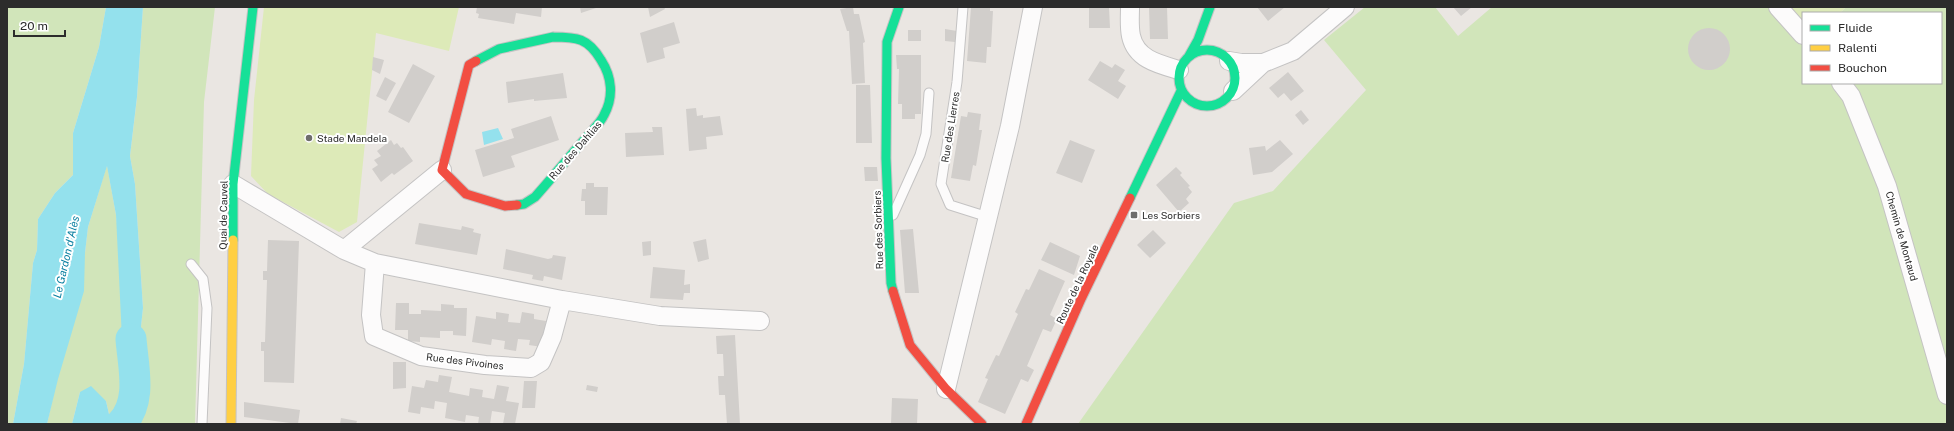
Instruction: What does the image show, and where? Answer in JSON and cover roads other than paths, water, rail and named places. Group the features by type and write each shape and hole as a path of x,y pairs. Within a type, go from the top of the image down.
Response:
{"street":[{"name":"Quai de Cauvel","path":"231,424 233,184 253,7"},
{"name":"Rue des Sorbiers","path":"899,7 887,42 886,158 891,283 910,345 946,389 982,424"},
{"path":"946,389 1010,126 1033,7"},
{"path":"1130,7 1131,35 1138,53 1159,64 1184,63 1203,50 1242,63 1263,63"},
{"path":"1210,7 1207,19 1198,40 1184,63 1178,81 1181,91 1194,104 1203,107 1212,107 1220,104 1263,63 1293,50 1345,7"},
{"path":"1778,7 1802,34"},
{"path":"1207,19 1212,36 1235,75 1232,91"},
{"name":"Rue des Dahlias","path":"553,37 582,39 596,52 603,62 611,84 609,104 604,116 536,196 524,204 505,206 466,194 442,170 469,65 499,49 553,37"},
{"name":"Chemin de Montaud","path":"1842,84 1851,96 1887,186 1947,395"},
{"name":"Route de la Royale","path":"1026,424 1081,299 1181,91"},
{"path":"1191,115 1203,107"},
{"name":"Route de la Royale","path":"1150,154 1173,132"},
{"path":"344,250 442,170"},
{"path":"233,184 344,250 375,264 562,300 660,316 760,321"},
{"name":"Rue des Pivoines","path":"375,264 371,315 374,336 421,356 485,365 531,368 541,362 552,337 562,300"}],"lane":[{"name":"Rue des Lierres","path":"963,7 957,82 941,184 943,193 950,205 988,217"},
{"path":"888,223 897,210 920,155 926,134 929,93"},
{"path":"191,264 203,279 207,308 202,424"}],"water":[{"path":"106,7 143,7 137,97 130,156 135,184 143,308 135,382 122,339 116,215 107,166 88,227 85,253 84,291 58,379 47,424 13,424 24,364 33,263 37,250 38,219 55,193 73,175 73,133 99,47"},
{"path":"498,128 503,139 484,145 482,132"},
{"path":"91,386 106,401 111,423 124,421 123,424 72,424 80,392"}],"waterway":[{"name":"Le Gardon d'Alès","path":"121,424 128,415 134,395 135,372 131,339"}],"place":[{"name":"Stade Mandela","path":"309,138"},
{"name":"Les Sorbiers","path":"1134,215"}]}
